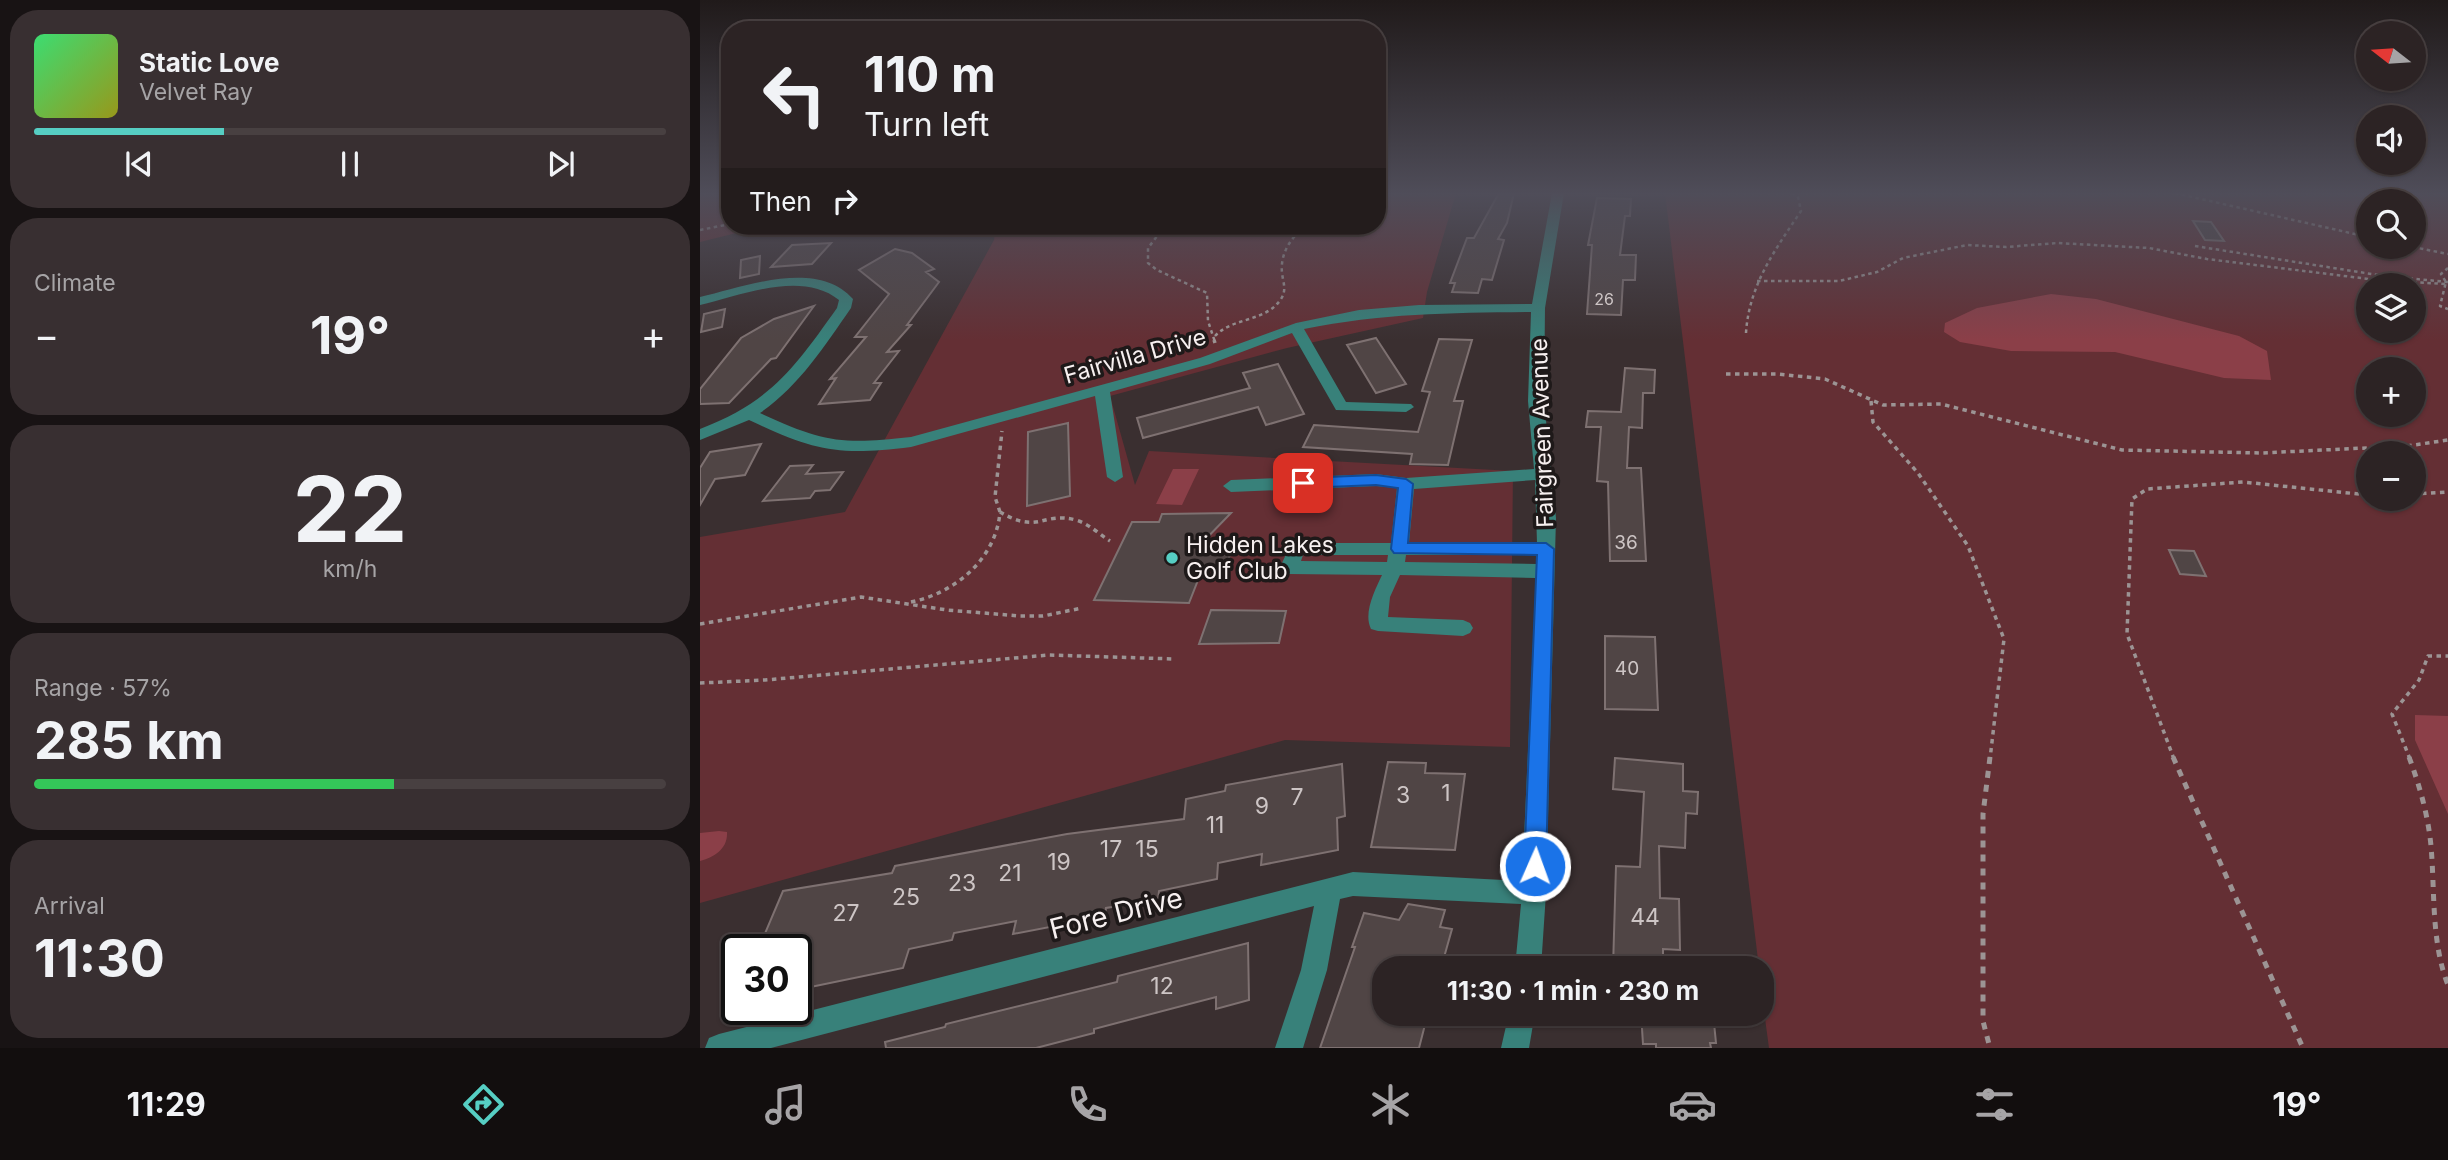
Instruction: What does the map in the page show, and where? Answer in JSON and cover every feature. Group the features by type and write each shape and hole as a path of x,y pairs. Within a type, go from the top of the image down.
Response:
{"street":[{"name":"Fairgreen Avenue","path":"1529,956 1534,893 1547,518 1536,401 1538,309 1550,242"},
{"path":"700,301 797,282 816,283 838,289 846,299 844,308 793,380 774,398 749,414 700,435"},
{"name":"Fairvilla Drive","path":"749,414 813,442 860,447 911,442 1205,361 1296,327 1359,314 1419,309 1538,309"},
{"path":"1296,327 1341,407 1406,408"},
{"path":"1102,390 1115,477"},
{"path":"1231,486 1376,480 1406,484 1543,474"},
{"path":"1406,484 1399,549 1394,569 1381,597 1378,624 1463,628"},
{"path":"1545,571 1289,567 1297,549 1546,549"},
{"name":"Fore Drive","path":"719,1048 1353,884 1534,893"},
{"path":"1289,1048 1314,970 1330,890"},
{"path":"1515,1048 1519,1026"}],"path":[{"path":"1153,242 1148,248 1148,263 1157,270 1207,293 1208,321 1215,345"},
{"path":"1214,337 1221,330 1258,317 1280,302 1286,285 1282,265 1289,242"},
{"path":"1746,333 1746,309 1757,281 1782,242"},
{"path":"1757,281 1839,281 1877,272 1903,257 1967,245 2006,247 2057,243 2149,248 2207,259 2377,280 2446,283"},
{"path":"2195,246 2268,255 2313,266 2446,283"},
{"path":"2426,250 2448,254"},
{"path":"2448,268 2441,274 2446,283 2440,306 2448,309"},
{"path":"1726,374 1778,374 1825,379 1883,405 1941,404 2122,450 2261,453 2407,446 2448,440"},
{"path":"1871,401 1873,422 1918,473 1968,546 2004,639 1983,814 1983,1021 1990,1048"},
{"path":"905,603 924,601 939,594 974,568 997,530 1000,512 995,497 1003,417"},
{"path":"2303,1048 2177,767 2127,634 2132,499 2147,489 2243,482 2356,494"},
{"path":"2426,493 2448,492"},
{"path":"1000,512 1019,524 1027,525 1059,519 1077,520 1110,541"},
{"path":"700,624 861,597 947,610 1043,617 1082,608"},
{"path":"700,683 765,680 1049,654 1175,659"},
{"path":"2448,656 2428,656 2419,680 2392,714 2423,794 2431,843 2439,962 2448,985"}],"shaded area":[{"path":"993,242 1442,242 1427,292 1423,318 1287,348 1110,396 1135,485 1149,451 1513,471 1510,747 1285,740 700,903 700,537 845,512"},
{"path":"1671,242 2356,242 2356,259 2426,259 2426,242 2448,242 2448,1048 1769,1048 1766,1026 1774,1026 1774,956 1758,956"},
{"path":"2051,294 2096,299 2239,336 2267,351 2271,380 2224,378 2115,352 2011,351 1960,342 1944,332 1945,323 1977,308"},
{"path":"1173,469 1199,469 1182,505 1156,504"},
{"path":"2415,715 2448,716 2448,814 2415,740"},
{"path":"727,832 723,848 715,855 700,861 700,833"}],"building":[{"path":"1466,242 1503,242 1492,280 1482,279 1478,293 1452,292 1455,283 1450,283"},
{"path":"1589,242 1622,242 1620,255 1636,255 1635,280 1623,280 1621,315 1587,314 1592,245 1588,245"},
{"path":"831,243 812,264 771,267 792,245"},
{"path":"895,249 912,253 934,269 926,272 939,282 907,325 911,325 887,352 899,351 874,383 881,383 870,400 819,404 836,378 830,379 866,337 855,337 889,294 859,270"},
{"path":"760,256 759,274 740,278 741,260"},
{"path":"814,306 776,358 771,359 729,403 700,404 700,389 741,338 774,319"},
{"path":"725,309 722,327 701,332 704,314"},
{"path":"1376,338 1406,384 1376,393 1347,345"},
{"path":"1439,339 1472,340 1454,401 1463,401 1448,465 1410,464 1412,454 1303,447 1314,425 1418,432 1430,392 1422,391"},
{"path":"1278,364 1304,414 1266,425 1258,407 1143,438 1137,418 1250,388 1243,373"},
{"path":"1625,368 1655,370 1654,393 1643,393 1642,428 1629,427 1627,468 1641,468 1646,561 1610,561 1608,482 1597,481 1601,427 1586,427 1588,411 1621,412"},
{"path":"1068,423 1070,496 1027,506 1028,432"},
{"path":"761,444 745,475 715,479 700,505 700,468 710,452"},
{"path":"813,465 806,474 843,472 830,490 815,491 810,498 763,501 790,466"},
{"name":"Hidden Lakes Golf Club","path":"1231,513 1198,547 1233,546 1225,569 1202,570 1189,603 1094,600 1132,522 1159,522 1162,514"},
{"path":"2169,550 2194,551 2206,576 2180,574"},
{"path":"1211,610 1286,611 1279,643 1199,644"},
{"path":"1605,636 1655,637 1658,710 1605,709"},
{"path":"1615,758 1683,764 1683,791 1698,792 1697,814 1686,813 1685,848 1659,846 1660,898 1679,899 1680,950 1663,949 1663,956 1613,956 1616,866 1640,867 1644,792 1613,789"},
{"path":"1388,762 1426,763 1425,773 1465,774 1455,850 1371,847"},
{"path":"1342,764 1345,816 1337,818 1338,850 1261,865 1262,854 1218,863 1217,879 1159,891 1158,900 1106,908 1105,915 1050,924 1050,927 1013,934 1016,921 954,933 952,940 909,949 903,968 812,987 812,934 765,934 783,891 892,873 895,866 1067,834 1184,819 1186,799 1225,791 1226,785"},
{"path":"1408,904 1445,910 1440,927 1452,929 1444,956 1372,956 1372,1026 1425,1026 1419,1048 1320,1048 1364,913 1399,920"},
{"path":"1248,943 1249,1000 1216,1009 1216,997 1094,1029 1094,1033 1036,1048 886,1048 885,1042 945,1027 946,1024 1117,982 1118,976"},
{"path":"1642,1026 1714,1026 1716,1043 1710,1043 1711,1048 1656,1048 1656,1044 1643,1044"}],"place":[{"name":"Hidden Lakes Golf Club","path":"1172,558"}],"route":[{"path":"1303,483 1376,480 1406,484 1399,549 1546,549 1535,866"}]}
